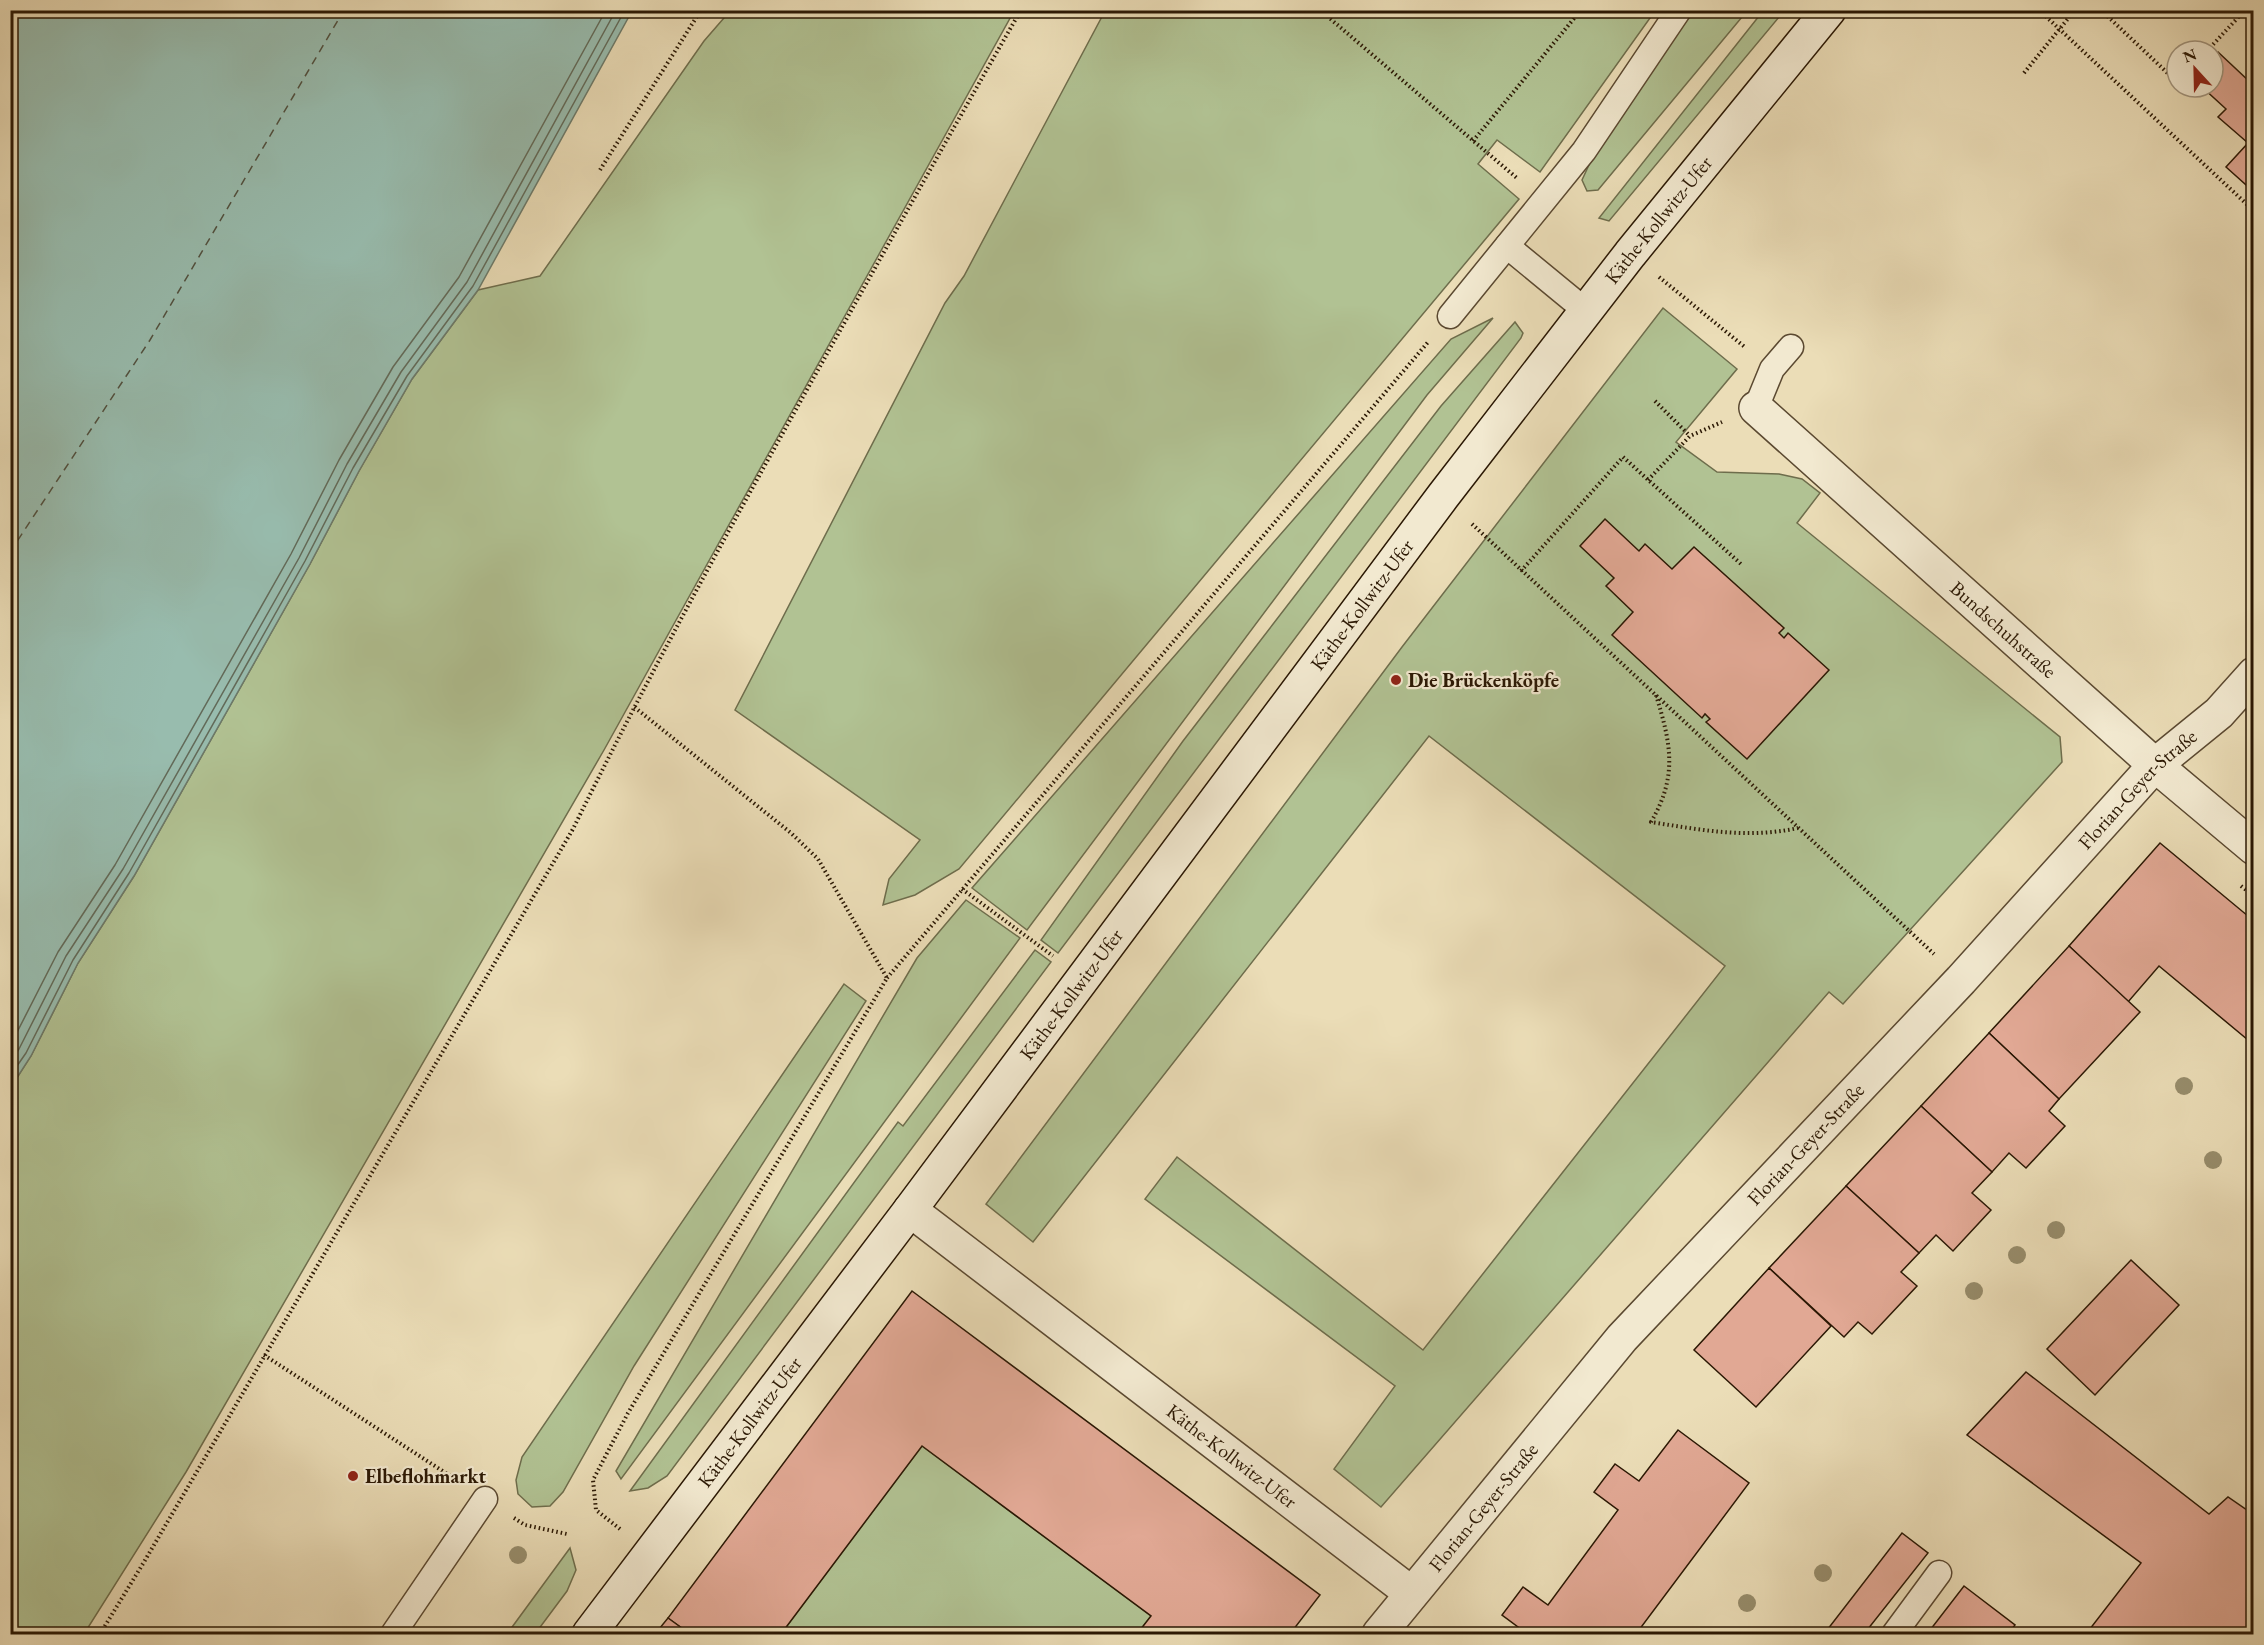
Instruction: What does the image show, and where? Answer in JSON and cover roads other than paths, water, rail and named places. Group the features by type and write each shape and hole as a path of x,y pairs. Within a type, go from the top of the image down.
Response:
{"street":[{"name":"Käthe-Kollwitz-Ufer","path":"589,1635 910,1210 1443,496 1630,254 1828,10"},
{"name":"Bundschuhstraße","path":"1756,408 2155,765 2253,848"},
{"name":"Florian-Geyer-Straße","path":"1379,1635 1622,1338 1961,980 2155,765 2218,713 2253,674"},
{"name":"Käthe-Kollwitz-Ufer","path":"910,1210 1412,1593"}],"lane":[{"path":"1450,316 1584,151 1680,10"},
{"path":"1507,246 1586,310"},
{"path":"1756,408 1772,369 1791,347"},
{"path":"393,1635 485,1499"},
{"path":"1894,1635 1939,1573"}],"water":[{"path":"11,10 632,11 478,290 412,379 134,876 78,963 31,1056 11,1087"}],"place":[{"name":"Die Brückenköpfe","path":"1396,680"},
{"name":"Elbeflohmarkt","path":"353,1476"}]}
